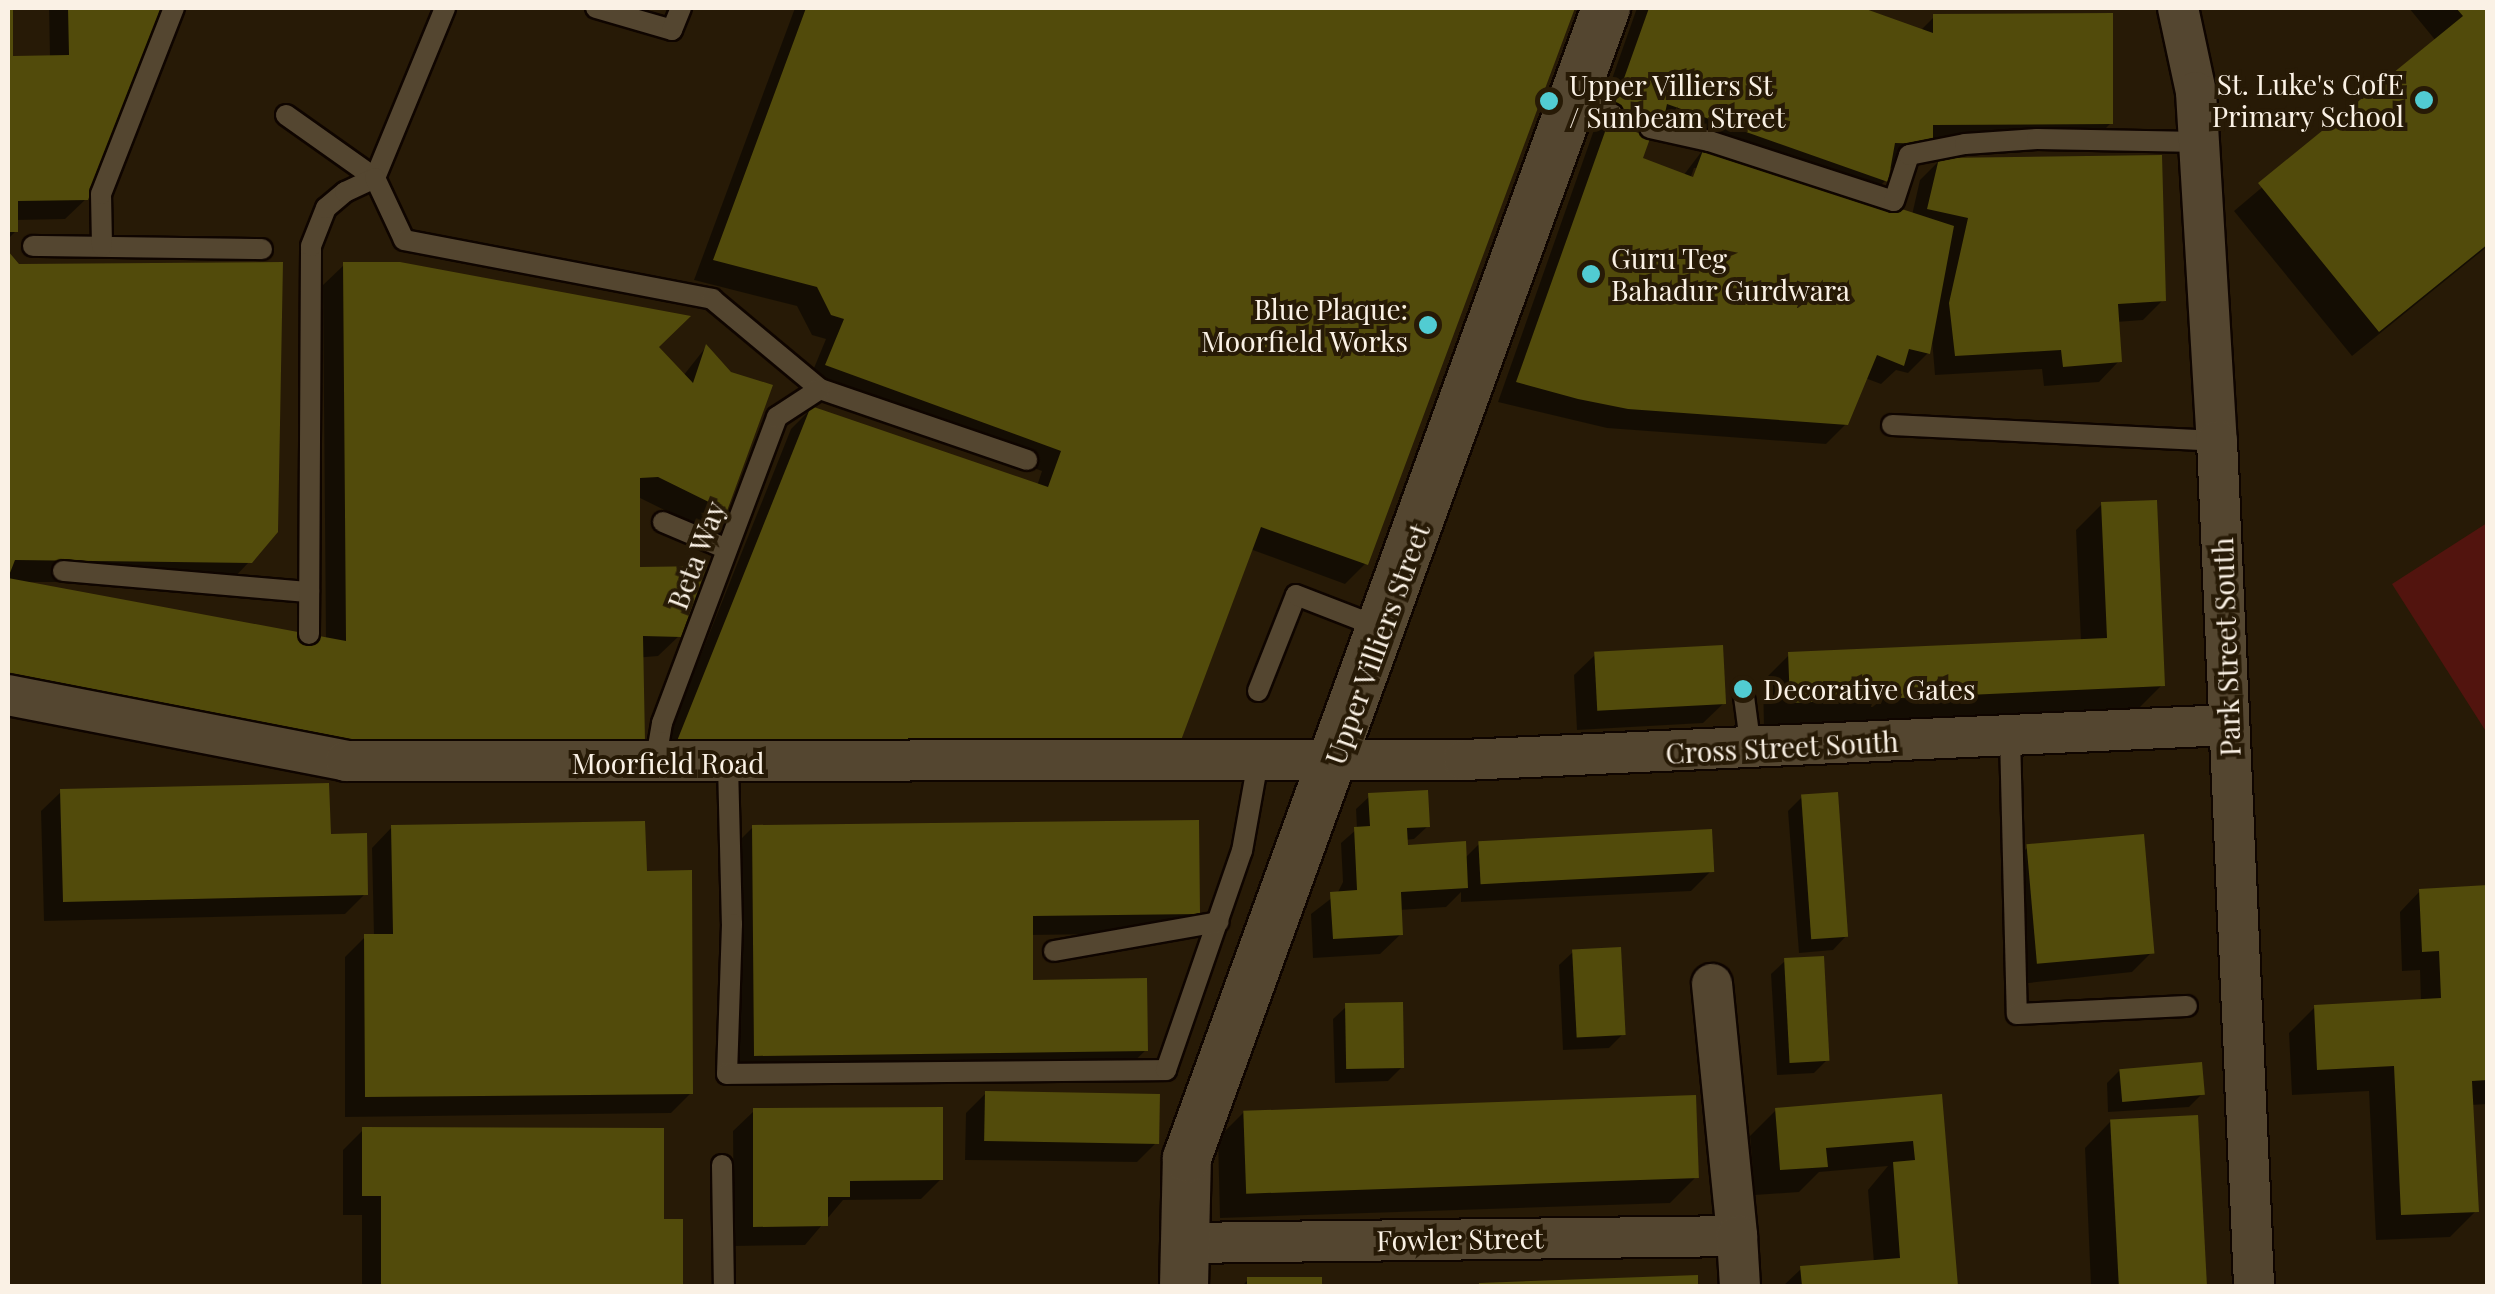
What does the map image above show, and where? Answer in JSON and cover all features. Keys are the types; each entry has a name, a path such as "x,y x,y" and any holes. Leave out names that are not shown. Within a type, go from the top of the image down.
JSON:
{"street":[{"name":"Upper Villiers Street","path":"1184,1264 1188,1158 1381,628 1592,107 1606,8"},
{"name":"Park Street South","path":"2184,8 2196,92 2217,441 2254,1286"},
{"name":"Moorfield Road","path":"8,695 310,751 346,762 728,764 1335,758"},
{"name":"Cross Street South","path":"1335,758 1464,760 2228,726"},
{"path":"1712,984 1740,1286"},
{"name":"Fowler Street","path":"1184,1264 1737,1236"}],"lane":[{"path":"102,246 101,194 174,8"},
{"path":"309,634 311,246 326,208 345,192 376,178 446,8"},
{"path":"596,8 672,30 681,8"},
{"path":"286,115 376,178 404,240 712,298 820,390 1027,460"},
{"path":"1650,128 1709,141 1894,201 1909,155 1965,144 2036,139 2199,142"},
{"path":"33,246 262,249"},
{"name":"Beta Way","path":"655,764 662,723 777,417 820,390"},
{"path":"1892,424 2217,441"},
{"path":"663,522 727,550"},
{"path":"63,571 309,592"},
{"path":"1258,692 1296,595 1381,628"},
{"path":"1743,689 1750,749"},
{"path":"2010,736 2017,1014 2187,1006"},
{"path":"728,764 732,924 727,1074 1166,1070 1242,851 1258,761"},
{"path":"1054,950 1218,922"},
{"path":"722,1165 724,1286"}],"shaded area":[{"path":"2487,523 2487,733 2392,584"}],"building":[{"path":"8,8 13,8 13,56 69,55 68,8 161,8 88,200 18,201 18,232 8,232"},
{"path":"806,8 1575,8 1368,565 1261,527 1180,743 677,741 811,406 1048,487 1061,451 825,365 844,319 831,315 817,287 713,260"},
{"path":"1649,8 1863,8 1933,33 1933,14 2113,13 2113,124 1933,125 1933,144 1895,143 1888,182 1667,104 1662,127 1652,133 1643,158 1693,177 1705,145 1954,226 1930,354 1909,349 1904,366 1877,355 1848,425 1628,409 1516,382"},
{"name":"St. Luke's CofE Primary School","path":"2456,8 2488,8 2488,244 2379,332 2258,183 2463,16"},
{"path":"2162,155 2166,301 2118,304 2122,362 2063,367 2061,350 1955,356 1949,303 1968,218 1927,209 1939,158"},
{"path":"8,251 19,264 283,262 278,532 252,563 15,560 8,578"},
{"path":"343,262 400,262 691,316 659,347 693,383 706,344 731,372 773,385 727,511 658,477 640,478 640,567 707,566 681,637 643,636 645,742 344,753 8,687 8,578 346,641"},
{"path":"2157,500 2165,686 1790,703 1788,652 2107,638 2101,502"},
{"path":"1723,645 1726,704 1597,711 1594,652"},
{"path":"329,783 331,834 367,833 368,895 63,902 60,789"},
{"path":"1428,790 1430,827 1407,828 1408,845 1466,841 1468,888 1401,892 1403,935 1333,939 1330,892 1357,890 1354,827 1370,826 1368,793"},
{"path":"1838,792 1848,937 1811,939 1801,795"},
{"path":"1199,820 1200,914 1033,916 1033,980 1147,978 1148,1051 754,1056 752,825"},
{"path":"645,821 647,871 692,870 693,1094 365,1097 364,934 393,934 391,825"},
{"path":"1712,829 1714,872 1481,884 1478,841"},
{"path":"2144,834 2154,954 2037,964 2026,844"},
{"path":"2488,885 2488,1080 2472,1081 2479,1212 2401,1215 2394,1066 2317,1070 2314,1005 2441,998 2439,951 2422,952 2419,889"},
{"path":"1621,947 1626,1035 1577,1037 1572,950"},
{"path":"1824,956 1829,1061 1790,1063 1784,958"},
{"path":"1403,1002 1404,1068 1346,1069 1345,1003"},
{"path":"2202,1062 2205,1095 2122,1102 2119,1069"},
{"path":"985,1091 1160,1094 1159,1144 984,1141"},
{"path":"1942,1094 1958,1286 1802,1286 1800,1266 1900,1258 1893,1162 1915,1160 1913,1141 1826,1148 1828,1167 1780,1170 1775,1108"},
{"path":"1696,1095 1699,1178 1246,1194 1243,1111"},
{"path":"943,1107 943,1180 850,1181 850,1197 828,1197 828,1226 753,1227 753,1108"},
{"path":"2198,1115 2207,1286 2119,1286 2110,1120"},
{"path":"362,1127 664,1128 664,1219 683,1219 683,1286 381,1286 381,1196 362,1196"},
{"path":"1698,1275 1698,1286 1479,1286 1479,1283"},
{"path":"1247,1277 1322,1277 1322,1286 1247,1286"}],"place":[{"name":"St. Luke's CofE Primary School","path":"2424,100"},
{"name":"Upper Villiers St / Sunbeam Street","path":"1549,101"},
{"name":"Guru Teg Bahadur Gurdwara","path":"1591,274"},
{"name":"Blue Plaque: Moorfield Works","path":"1428,325"},
{"name":"Decorative Gates","path":"1743,689"}]}
